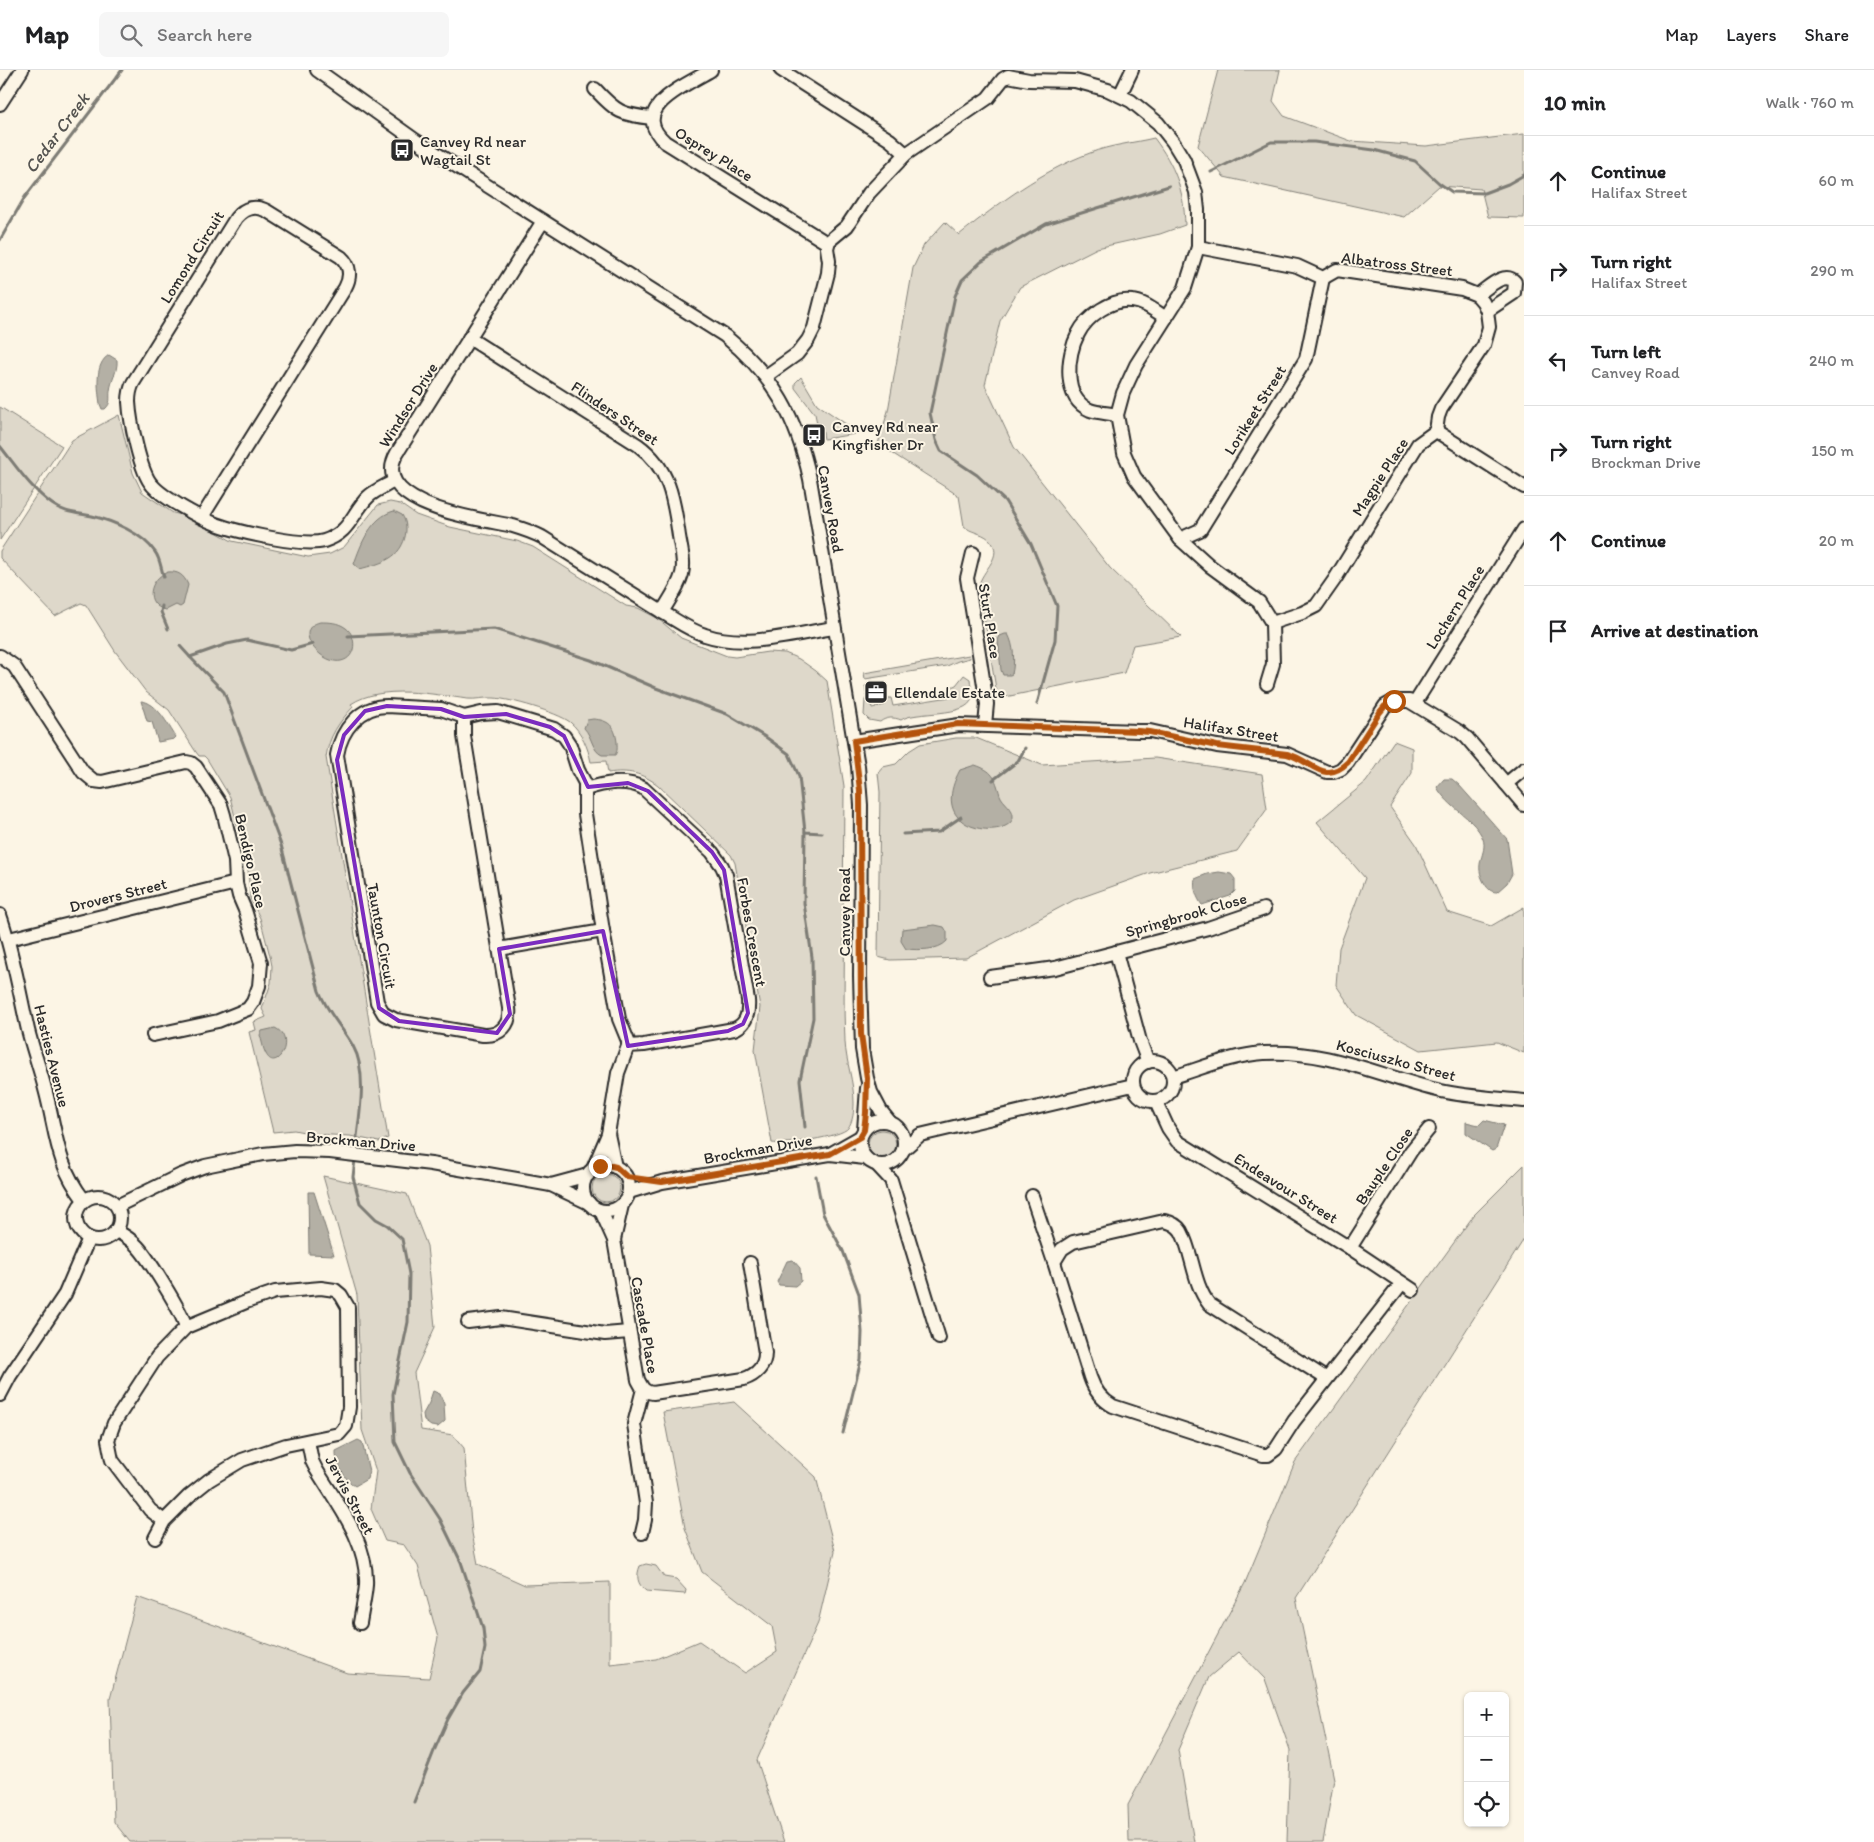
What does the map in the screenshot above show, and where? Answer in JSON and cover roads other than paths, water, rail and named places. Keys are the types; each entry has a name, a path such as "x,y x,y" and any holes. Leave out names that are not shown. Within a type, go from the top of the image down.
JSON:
{"street":[{"path":"0,104 22,70"},
{"name":"Canvey Road","path":"317,70 415,140 725,336 750,358 766,376 788,411 804,454 810,479 854,741 860,790 861,1034 867,1078 867,1100 862,1133"},
{"path":"595,89 617,111 630,116 652,118 656,107 666,98 711,70"},
{"path":"780,70 890,140 906,154"},
{"path":"1120,95 1132,70"},
{"path":"766,376 794,357 804,346 814,328 828,273 828,243 831,238 847,226 870,193 906,154 988,98 1004,74 1029,80 1075,81 1091,84 1120,95 1143,110 1158,123 1173,142 1188,167 1198,210 1198,247 1184,288 1133,372 1123,393 1117,415 1124,453 1134,476 1180,539 1210,566 1259,602 1272,623 1273,664 1267,684"},
{"name":"Osprey Place","path":"652,118 656,133 665,142 828,243"},
{"name":"Lomond Circuit","path":"202,517 349,279 349,269 341,257 268,211 258,208 247,209 236,218 136,377 129,394 140,455 147,479 157,490 202,517 227,527 296,542 312,543 328,540 342,531 369,496 394,481"},
{"name":"Windsor Drive","path":"394,481 391,468 392,461 543,221"},
{"name":"Albatross Street","path":"1198,247 1297,266 1322,278 1337,270 1462,289 1477,295"},
{"name":"Lorikeet Street","path":"1180,539 1200,530 1306,359 1322,278"},
{"path":"1487,311 1514,293 1515,282 1512,279 1504,278 1477,295 1487,311 1488,324 1484,345 1441,409 1436,431 1524,487"},
{"path":"1117,415 1090,410 1082,404 1071,389 1070,361 1078,333 1096,313 1121,301 1143,304 1166,318"},
{"name":"Flinders Street","path":"469,338 638,445 651,455 661,467 669,483 674,503 683,568 678,585 662,612"},
{"name":"Magpie Place","path":"1272,623 1316,606 1335,579 1418,444 1436,431"},
{"path":"394,481 411,497 436,508 525,530 542,537 698,633 730,641 757,640 834,628"},
{"name":"Lochern Place","path":"1415,704 1524,529"},
{"name":"Sturt Place","path":"973,553 967,578 985,691 985,725"},
{"name":"Bendigo Place","path":"0,656 14,666 82,772 89,778 102,782 186,762 191,763 221,805 235,861 236,883 260,963 259,986 248,1009 218,1021 152,1036"},
{"name":"Halifax Street","path":"854,741 949,726 985,725 1150,732 1217,746 1294,755 1318,770 1334,772 1348,762 1385,706 1402,699 1415,704 1467,738 1524,805"},
{"name":"Taunton Circuit","path":"464,717 464,736 510,1014 507,1024 497,1033 487,1035 399,1021 387,1016 379,1008 337,765 339,745 357,717 364,711 374,707 441,709 464,717 498,712 554,729 564,736 570,744 578,770 585,782 585,810 603,931 619,1018 628,1041 628,1046"},
{"path":"1506,784 1524,769"},
{"name":"Forbes Crescent","path":"586,789 622,782 643,788 717,857 726,875 748,1000 747,1018 743,1024 734,1029 628,1046"},
{"name":"Drovers Street","path":"9,940 236,883"},
{"name":"Springbrook Close","path":"990,977 1054,968 1208,928 1264,909"},
{"name":"Hasties Avenue","path":"0,915 9,940 28,1032 45,1090 60,1159 70,1181 84,1200"},
{"path":"499,948 603,931"},
{"path":"1116,952 1140,1041 1148,1062"},
{"path":"591,1172 608,1165 616,1167 627,1177 629,1192 622,1205 616,1209 602,1210 594,1208 589,1203 584,1189 591,1172 608,1134 618,1073 628,1046"},
{"name":"Kosciuszko Street","path":"1172,1077 1252,1055 1280,1053 1345,1061 1442,1091 1524,1101"},
{"path":"1154,1061 1166,1066 1172,1077 1173,1083 1168,1095 1156,1102 1142,1099 1137,1094 1133,1085 1134,1074 1137,1068 1148,1062 1154,1061"},
{"name":"Canvey Road","path":"867,1078 873,1098 895,1125"},
{"path":"939,1338 891,1180 877,1165 865,1158 860,1144 862,1133 876,1121 895,1125 920,1134 1133,1085"},
{"name":"Endeavour Street","path":"1156,1102 1168,1128 1177,1141 1350,1248 1408,1287 1326,1379"},
{"path":"891,1180 901,1154 904,1138 895,1125"},
{"name":"Bauple Close","path":"1350,1248 1411,1151 1429,1129"},
{"name":"Brockman Drive","path":"830,1154 862,1133"},
{"path":"608,1134 616,1167"},
{"path":"877,1165 886,1165 901,1154 920,1134"},
{"name":"Brockman Drive","path":"117,1206 173,1178 205,1166 263,1154 295,1151 330,1152 431,1164 551,1185 589,1203"},
{"name":"Brockman Drive","path":"629,1192 662,1182 830,1154 865,1158"},
{"name":"Brockman Drive","path":"551,1185 591,1172"},
{"name":"Brockman Drive","path":"627,1177 662,1182"},
{"path":"98,1195 112,1200 117,1206 120,1218 116,1231 104,1239 96,1240 82,1234 78,1228 76,1213 84,1200 98,1195"},
{"path":"1032,1196 1092,1384 1099,1395 1113,1406 1258,1454 1268,1454 1276,1449 1294,1421 1326,1379 1209,1304 1203,1294 1181,1230 1170,1222 1164,1221 1072,1242 1062,1249 1054,1262"},
{"name":"Cascade Place","path":"614,1240 622,1205"},
{"name":"Cascade Place","path":"602,1210 614,1240 638,1380 643,1389 635,1414 634,1424 646,1502 642,1533"},
{"path":"116,1231 130,1240 142,1252 178,1310 186,1327"},
{"path":"0,1395 10,1376 65,1294 89,1238"},
{"path":"643,1389 650,1393 744,1379 758,1371 764,1361 765,1353 750,1264"},
{"path":"155,1538 164,1521 189,1496 209,1480 242,1460 286,1446 338,1434 346,1426 349,1407 348,1307 342,1295 335,1290 321,1288 275,1292 186,1327 157,1357 114,1423 108,1440 112,1460 150,1510 164,1521"},
{"path":"468,1322 501,1318 608,1334 629,1332"},
{"name":"Jervis Street","path":"308,1441 312,1461 316,1469 359,1543 364,1563 366,1584 360,1623"}],"waterway":[{"name":"Cedar Creek","path":"0,240 25,197 122,70"},
{"path":"1211,172 1271,142 1314,142 1374,150 1415,161 1452,192 1484,193 1508,184 1524,175"},
{"path":"1037,704 1055,640 1057,606 1031,544 1005,501 977,475 941,451 936,440 930,413 955,296 962,280 981,262 1046,224 1169,186"},
{"path":"0,446 44,498 57,507 66,511 109,521 143,539 157,554 164,577"},
{"path":"162,606 161,612 168,629"},
{"path":"348,636 494,629 591,660 656,688 727,714 767,738 789,754 799,776 805,832 822,833"},
{"path":"180,646 190,657 227,644 247,640 291,650 313,644"},
{"path":"190,657 224,692 281,845 319,991 326,1006 353,1046 358,1057 361,1098 355,1153"},
{"path":"993,780 1018,761 1025,748"},
{"path":"903,834 939,832 961,817"},
{"path":"805,832 804,903 812,957 813,1018 800,1080 805,1127"},
{"path":"355,1159 353,1177 360,1203 376,1219 387,1225 402,1239 409,1274 408,1322 393,1394 395,1442 410,1473 440,1519 461,1562 483,1628 485,1648 480,1672 463,1693 448,1719 414,1802"},
{"path":"816,1176 823,1214 843,1251 859,1294 862,1332 861,1360 843,1433"}],"place":[{"name":"Canvey Rd near Wagtail St","path":"402,150"},
{"name":"Canvey Rd near Kingfisher Dr","path":"814,435"},
{"name":"Ellendale Estate","path":"876,692"}]}
